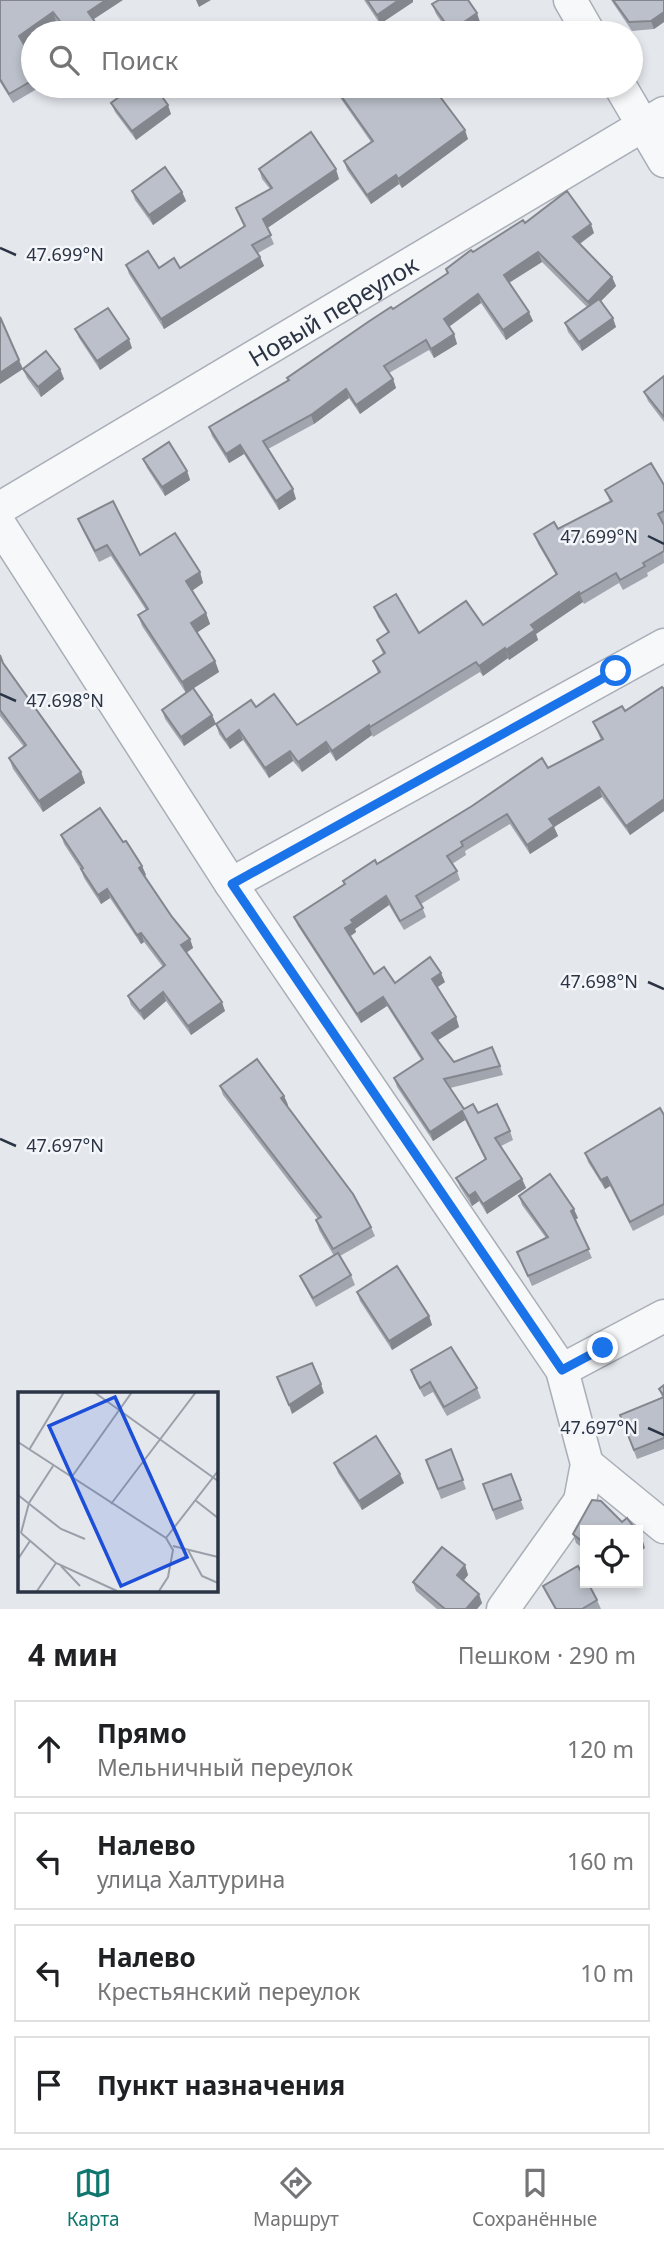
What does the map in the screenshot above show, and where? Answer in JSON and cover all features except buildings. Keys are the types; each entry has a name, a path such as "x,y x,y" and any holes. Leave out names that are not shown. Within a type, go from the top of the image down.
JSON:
{"street":[{"path":"570,0 582,21"},
{"path":"632,98 653,119 664,162"},
{"name":"Новый переулок","path":"0,508 653,119"},
{"path":"0,525 232,884 562,1370 587,1464 580,1501 503,1609"},
{"path":"232,884 664,645"},
{"path":"562,1370 664,1316"},
{"path":"587,1464 664,1527"}],"route":[{"path":"603,1348 562,1370 232,884 616,671"}]}
